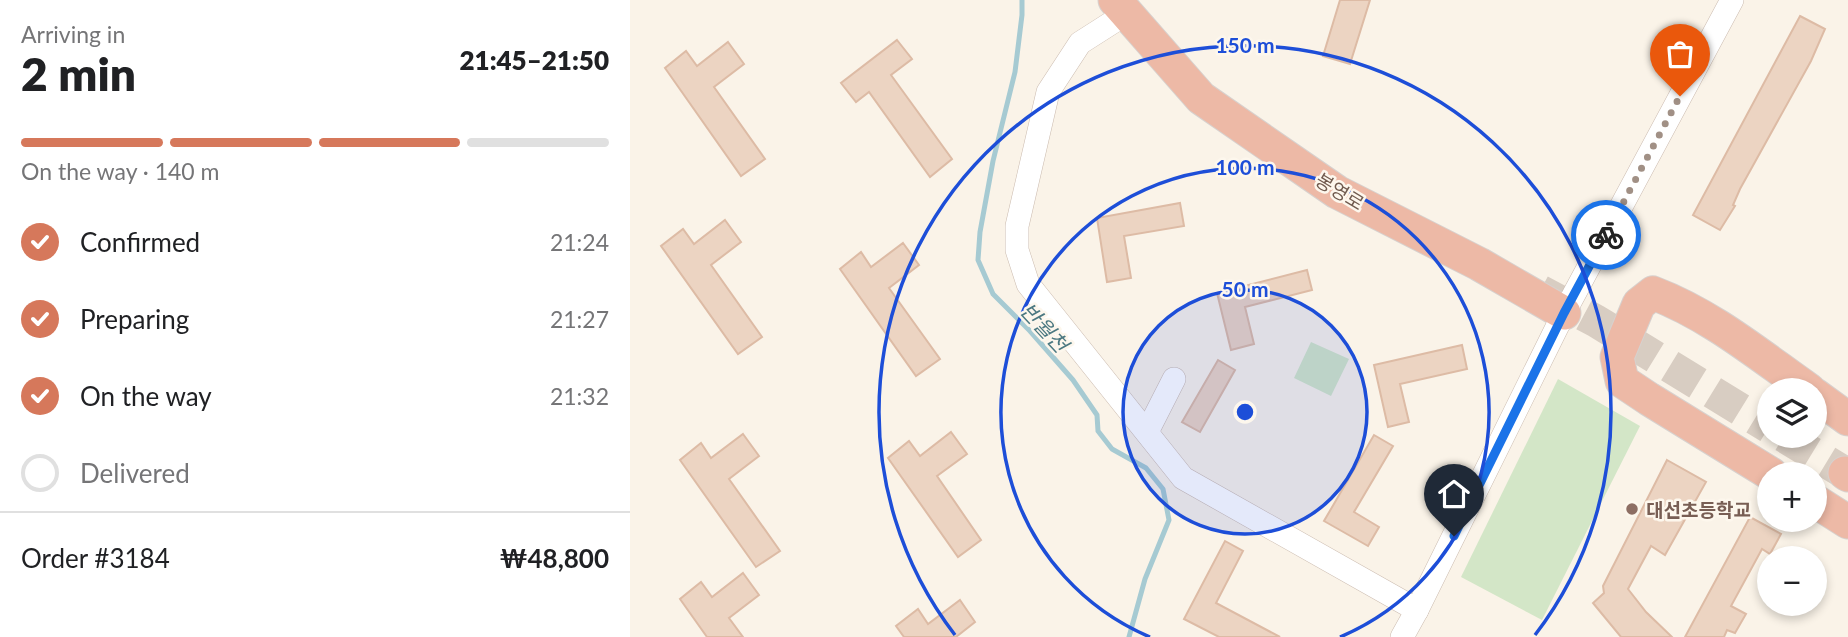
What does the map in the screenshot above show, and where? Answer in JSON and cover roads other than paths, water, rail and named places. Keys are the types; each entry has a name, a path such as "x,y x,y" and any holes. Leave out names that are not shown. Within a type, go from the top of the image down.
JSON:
{"highway":[{"name":"봉영로","path":"1121,7 1201,98 1337,192 1479,264 1564,313"},
{"path":"1757,465 1622,381 1617,357 1639,304 1653,293 1674,301 1720,327 1792,378"},
{"path":"1827,404 1848,419"},
{"path":"1827,509 1848,522"}],"street":[{"path":"1402,637 1564,313 1732,0"},
{"path":"1121,7 1080,43 1048,92 1017,226 1017,250 1028,284 1183,478 1417,610"},
{"path":"1147,432 1174,379"}],"waterway":[{"name":"반월천","path":"1022,0 1015,72 993,161 980,232 978,260 993,294 1073,380 1097,415 1098,431 1112,449 1146,468 1163,489 1169,520 1145,579 1129,637"}],"tunnel":[{"path":"1540,291 1596,321 1757,420"},
{"path":"1804,448 1845,473"}],"place":[{"name":"대선초등학교","path":"1632,509"}]}
